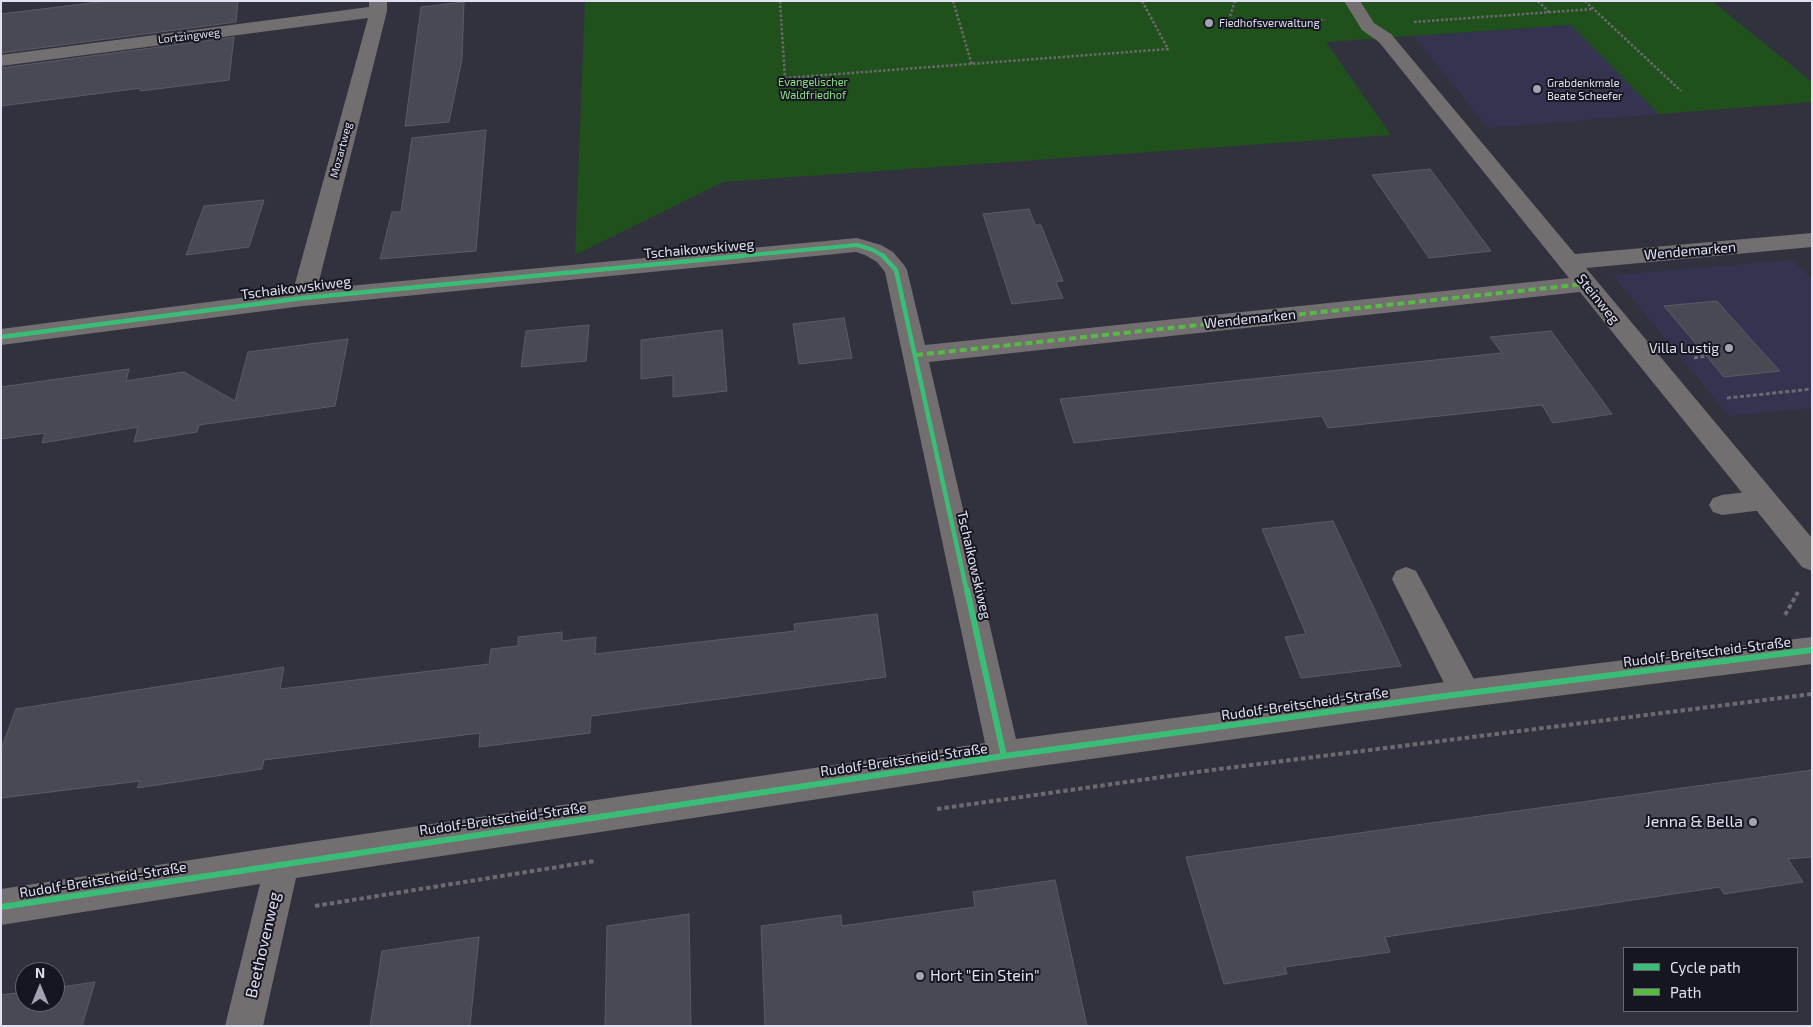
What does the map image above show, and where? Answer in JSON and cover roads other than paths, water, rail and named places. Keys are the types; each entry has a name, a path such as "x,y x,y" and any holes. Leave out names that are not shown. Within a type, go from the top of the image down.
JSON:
{"street":[{"name":"Lortzingweg","path":"1,61 378,6"},
{"name":"Mozartweg","path":"302,298 378,6"},
{"name":"Steinweg","path":"1372,27 1812,559"},
{"name":"Wendemarken","path":"1568,262 1812,240"},
{"name":"Tschaikowskiweg","path":"1,337 302,298 857,245 874,250 886,257 896,270 1004,756"},
{"name":"Wendemarken","path":"916,355 1585,284"},
{"name":"Rudolf-Breitscheid-Straße","path":"1,907 282,863 1004,756 1465,693 1812,650"},
{"name":"Beethovenweg","path":"244,1026 282,863"}],"lane":[{"path":"1352,1 1372,27"},
{"path":"1722,505 1763,500"},
{"path":"1406,579 1465,693"}],"place":[{"name":"Fiedhofsverwaltung","path":"1209,23"},
{"name":"Grabdenkmale Beate Scheefer","path":"1537,89"},
{"name":"Villa Lustig","path":"1729,348"},
{"name":"Jenna & Bella","path":"1753,822"},
{"name":"Hort \"Ein Stein\"","path":"920,976"}],"park label":[{"name":"Evangelischer Waldfriedhof","path":"813,88"}]}
